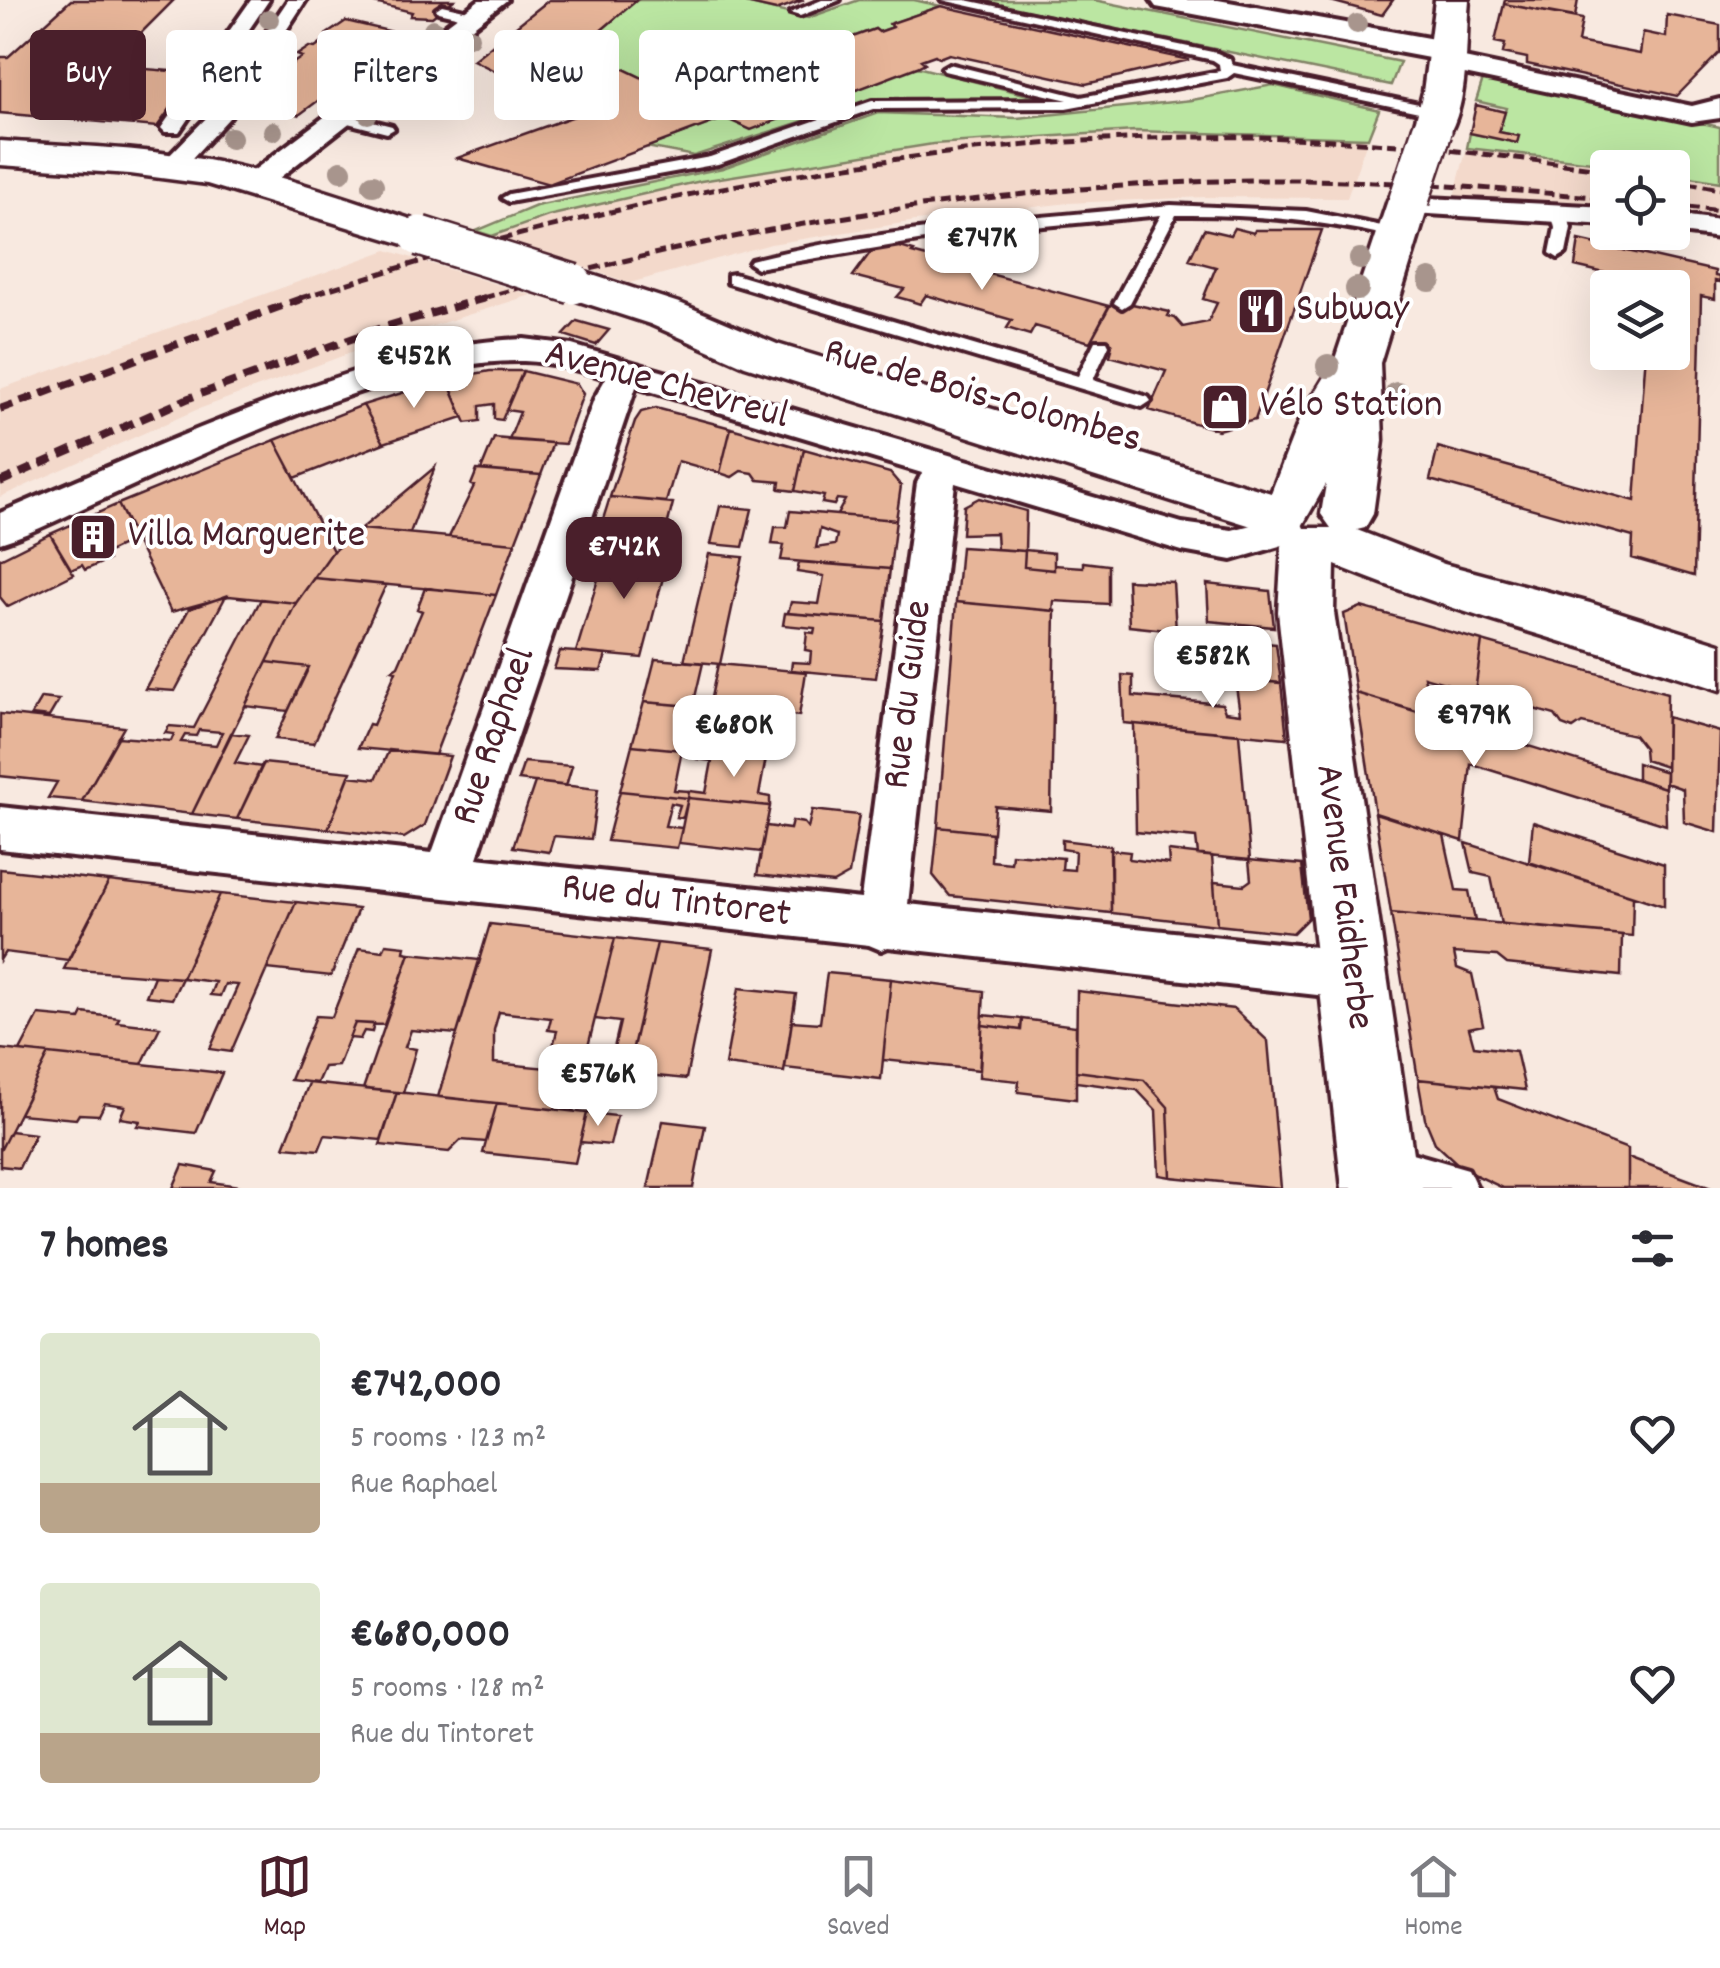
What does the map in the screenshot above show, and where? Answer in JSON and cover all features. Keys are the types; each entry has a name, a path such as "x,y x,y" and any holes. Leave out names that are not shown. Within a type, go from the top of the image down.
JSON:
{"main road":[{"name":"Avenue Faidherbe","path":"1379,1179 1305,599 1313,522 1358,441 1356,362 1435,121 1452,0"},
{"path":"0,153 172,147 255,183"},
{"name":"Rue de Bois-Colombes","path":"255,183 666,314 761,354 1313,522"},
{"path":"1313,522 1433,582 1590,625 1720,667"}],"street":[{"path":"172,147 260,0"},
{"path":"172,147 222,114 297,0"},
{"path":"1167,0 1445,56 1692,114 1704,115 1720,107"},
{"path":"455,30 484,8"},
{"path":"255,183 337,120"},
{"path":"1405,213 1590,215"},
{"path":"1690,225 1720,229"},
{"name":"Avenue Chevreul","path":"0,529 200,440 378,374 445,356 497,348 534,350 626,372 1182,537 1232,544 1313,522"},
{"name":"Rue Raphael","path":"447,876 612,399 626,372"},
{"name":"Rue du Guide","path":"881,927 936,483 944,465"},
{"name":"Rue du Tintoret","path":"0,828 881,927 1352,975"},
{"path":"1379,1179 1449,1188"}],"lane":[{"path":"796,13 834,0"},
{"path":"948,0 1216,57 1228,68 1435,121"},
{"path":"442,9 484,8"},
{"path":"949,68 1090,100"},
{"path":"509,198 726,157 872,105 1037,106 1218,78 1227,74 1228,68"},
{"path":"352,120 386,129"},
{"path":"758,263 953,229 1171,210 1213,208 1328,218 1405,213"},
{"path":"1122,303 1171,210"},
{"path":"1558,253 1563,228 1559,212"},
{"path":"734,279 1142,401"},
{"path":"1083,383 1101,345"}],"shaded area":[{"path":"1135,131 1368,138 1347,198 1206,197 1068,203 916,221 771,244 630,283 492,236 548,216 701,181 845,157 933,144"},
{"path":"1467,148 1590,161 1590,208 1453,200"},
{"path":"1690,177 1720,182 1720,222 1690,218"},
{"path":"387,250 531,295 372,345 196,410 0,497 0,389"}],"green space":[{"path":"637,0 733,0 808,18 859,0 914,0 941,6 890,24 893,27 879,32 875,29 855,36 855,30 639,30 639,76 619,67 619,30 601,30"},
{"path":"975,0 1094,0 1400,62 1391,85"},
{"path":"917,67 1036,97 872,99 855,104 855,83"},
{"path":"1492,77 1720,127 1720,182 1690,177 1690,150 1590,150 1590,162 1467,148 1470,133 1517,142 1518,136 1499,132 1506,108 1476,101 1482,82"},
{"path":"1273,85 1379,110 1368,138 1135,131 933,144 701,181 548,216 492,236 476,231 536,206 723,168 878,113 1017,118 1192,100"},
{"path":"720,120 806,120 694,156 647,147"}],"building":[{"path":"71,0 174,0 144,30 38,30"},
{"path":"362,0 454,0 432,17 410,16 412,12"},
{"path":"549,0 637,0 601,30 511,30"},
{"path":"733,0 804,0 776,10"},
{"path":"1327,0 1393,0 1382,15"},
{"path":"1505,0 1578,0 1575,17 1504,4"},
{"path":"1504,4 1582,19 1578,42 1640,54 1643,32 1666,37 1667,15 1720,25 1720,52 1677,96 1527,64 1527,58 1503,53 1505,44 1495,42"},
{"path":"941,6 1189,60 1086,84 949,54 921,60 925,63 855,91 855,36 875,29 879,32 893,27 889,24"},
{"path":"346,21 385,30 333,30"},
{"path":"30,37 30,116 0,113 0,57 8,57"},
{"path":"494,43 494,71 474,59"},
{"path":"309,47 315,48 317,102 299,115 297,60 302,57 297,55"},
{"path":"619,67 639,76 639,120 720,120 549,184 457,158 563,120 619,120"},
{"path":"146,69 166,71 166,115 157,127 78,120 146,120"},
{"path":"1476,105 1505,112 1499,132 1519,136 1517,143 1470,133"},
{"path":"729,120 777,120 751,130"},
{"path":"1234,228 1254,233 1322,230 1255,420 1218,430 1149,410 1166,371 1110,356 1112,349 1090,342 1113,300 1170,312 1168,316 1183,327 1208,322 1217,303 1203,299 1216,267 1189,260 1204,229 1230,235"},
{"path":"1579,240 1590,243 1590,250 1623,250 1715,271 1715,276 1720,277 1720,282 1715,281 1715,299 1701,296 1694,576 1632,558 1633,537 1430,480 1438,447 1635,501 1645,370 1690,370 1690,270 1592,270 1575,266"},
{"path":"893,245 1109,306 1090,342 1035,326 1030,335 1007,328 1012,320 926,295 920,304 897,297 904,289 853,276 875,246"},
{"path":"577,321 609,330 596,345 564,335"},
{"path":"490,371 523,371 502,420 494,419 494,404 480,406 480,421 466,423 447,379"},
{"path":"523,371 577,384 583,394 565,444 509,440 520,412 506,410"},
{"path":"447,379 463,417 384,443 363,405"},
{"path":"363,405 384,443 295,478 275,440"},
{"path":"656,408 731,428 720,473 678,461 666,502 610,497 635,421 641,412"},
{"path":"731,428 804,449 795,491 779,489 780,482 758,480 753,473 741,471 732,477 720,473"},
{"path":"494,438 553,443 541,475 481,470"},
{"path":"275,440 333,551 296,603 229,596 171,612 118,504"},
{"path":"804,449 890,473 901,486 896,520 837,515 845,500 837,499 834,505 822,503 824,496 795,491"},
{"path":"435,467 410,533 361,529"},
{"path":"477,470 541,475 515,543 449,537 474,486 471,485"},
{"path":"610,497 673,503 662,546 671,547 670,551 595,545"},
{"path":"979,498 1026,511 1025,551 997,549 996,533 962,534 964,506"},
{"name":"Villa Marguerite","path":"118,504 136,539 106,553 108,560 85,570 82,565 71,570 50,534"},
{"path":"720,506 752,509 743,547 711,544"},
{"path":"790,511 896,520 890,569 781,560 784,545 772,544 775,527 787,527","holes":["820,529 837,535 835,545 816,548"]},
{"path":"361,529 515,543 496,595 314,578 333,551"},
{"path":"50,534 74,574 8,607 0,597 0,559"},
{"path":"608,546 670,551 642,658 576,652"},
{"path":"961,547 1025,551 1024,567 1054,570 1054,565 1083,567 1083,562 1108,565 1108,604 1054,601 1053,611 956,602"},
{"path":"1025,550 1054,553 1054,570 1024,567"},
{"path":"709,554 743,557 720,664 684,661"},
{"path":"799,562 890,569 884,621 788,613 791,602 819,604 824,576 797,572"},
{"path":"314,578 386,585 314,743 275,739 309,667 267,662 296,603"},
{"path":"1127,580 1173,582 1176,631 1129,626"},
{"path":"1207,584 1270,591 1274,627 1209,621"},
{"path":"425,588 496,595 435,755 358,748 369,724 373,725 396,671 392,670 398,666 422,611 417,609"},
{"path":"226,596 175,691 145,689 189,609"},
{"path":"261,599 296,603 192,814 82,801 118,737 171,741 174,734 165,733 169,726 194,728","holes":["199,730 222,732 216,745 181,742 185,735 196,736"]},
{"path":"956,602 1055,611 1051,811 995,806 993,833 938,827"},
{"path":"1361,607 1482,641 1475,692 1424,677 1433,716 1356,693 1344,614"},
{"path":"785,613 884,621 876,678 791,670 792,662 810,663 811,651 805,650 807,632 814,633 815,628 783,625"},
{"path":"1212,638 1276,644 1281,683 1214,677"},
{"path":"1482,641 1667,693 1666,767 1645,760 1644,748 1634,735 1582,723 1573,729 1562,725 1555,715 1523,706 1523,702 1475,692"},
{"path":"560,651 606,655 601,671 554,669"},
{"path":"655,659 703,663 693,706 644,702"},
{"path":"267,662 309,667 288,711 245,706"},
{"path":"718,664 806,672 799,716 709,707"},
{"path":"1122,675 1133,676 1133,696 1222,704 1225,712 1240,714 1235,679 1281,683 1287,738 1124,723"},
{"path":"1356,693 1665,788 1666,825 1471,764 1463,841 1375,813"},
{"path":"41,698 59,700 49,717 31,715"},
{"path":"644,702 702,707 701,714 690,713 682,750 632,745"},
{"path":"709,707 774,714 766,758 714,753 722,716 707,715"},
{"path":"0,714 124,727 82,801 48,798 57,782 0,776"},
{"path":"1667,717 1720,732 1717,832 1684,822 1683,789 1666,783"},
{"path":"1134,724 1239,734 1250,860 1198,855 1196,838 1136,832"},
{"path":"231,733 249,735 235,763 262,767 237,819 192,814"},
{"path":"632,745 682,750 674,790 689,791 688,798 620,791"},
{"path":"389,750 450,756 425,825 404,838 328,829 349,776 376,779"},
{"path":"699,752 766,758 759,795 770,797 770,806 688,798 689,791 706,793 712,761 697,759"},
{"path":"524,762 572,766 566,786 518,780"},
{"path":"263,763 351,772 328,829 237,819"},
{"path":"1637,763 1666,772 1665,788 1637,779"},
{"path":"535,782 598,789 591,839 554,836 549,852 513,847"},
{"path":"620,791 688,798 683,818 676,817 680,805 671,803 665,826 682,828 677,848 607,841"},
{"path":"688,798 770,806 761,852 679,843"},
{"path":"812,810 859,815 849,874 833,883 757,875 766,826 790,829 792,821 808,828"},
{"path":"1375,813 1444,835 1456,890 1469,891 1475,921 1391,913"},
{"path":"1533,822 1664,864 1664,906 1529,862"},
{"path":"938,827 992,833 991,861 1011,863 1012,854 1063,858 1062,869 1074,870 1075,851 1062,849 1062,840 1111,846 1111,913 950,896 933,875"},
{"path":"1466,843 1633,896 1632,936 1501,924 1491,877 1473,873"},
{"path":"1110,850 1130,852 1129,859 1169,864 1168,851 1212,856 1217,925 1111,913"},
{"path":"1249,860 1302,865 1308,918 1293,933 1217,925 1214,882 1244,885 1251,880"},
{"path":"0,869 109,881 68,960 5,952 0,960"},
{"path":"109,881 220,894 182,978 64,969"},
{"path":"220,894 296,902 231,1052 210,1049 238,985 225,984 220,996 210,995 215,982 182,978"},
{"path":"296,902 358,909 331,976 267,969"},
{"path":"1391,913 1622,935 1621,976 1507,964 1497,956 1454,953 1457,968 1472,974 1483,1025 1469,1028 1474,1046 1516,1051 1525,1090 1418,1079"},
{"path":"490,924 615,938 572,1111 438,1097","holes":["499,1012 551,1018 548,1030 557,1031 547,1068 494,1063 494,1030"]},
{"path":"615,938 657,943 632,1052 614,1048 620,1022 595,1019"},
{"path":"657,943 712,949 686,1079 627,1073"},
{"path":"386,944 405,946 404,952 410,953 384,1025 355,1023 338,1066 324,1067 317,1083 290,1080 316,1016 332,1017 359,948 383,951"},
{"path":"410,953 480,960 457,1034 411,1030 405,1047 416,1049 403,1093 363,1089"},
{"path":"827,973 891,979 881,1079 785,1068 792,1021 820,1023"},
{"path":"154,976 182,978 172,999 146,996"},
{"path":"891,979 984,991 980,1070 883,1060"},
{"path":"739,988 796,994 784,1072 725,1065"},
{"path":"1077,991 1234,1009 1268,1041 1281,1188 1171,1177 1168,1107 1144,1080 1076,1071"},
{"path":"83,1013 160,1027 142,1064 20,1051 39,1015 80,1019"},
{"path":"983,1015 1022,1019 1021,1030 982,1025"},
{"path":"1022,1019 1076,1026 1076,1099 1018,1092 1019,1081 979,1077 982,1025 1021,1030"},
{"path":"355,1023 374,1024 372,1032 364,1031 360,1039 349,1038"},
{"path":"0,1049 49,1054 0,1151"},
{"path":"49,1054 222,1073 196,1133 137,1126 140,1121 120,1118 125,1106 105,1103 99,1115 79,1114 76,1119 19,1114"},
{"path":"1076,1071 1144,1080 1168,1107 1171,1177 1159,1175 1156,1110 1137,1090 1076,1082"},
{"path":"1418,1079 1494,1087 1498,1099 1628,1149 1628,1188 1503,1188 1463,1169 1435,1143 1425,1119"},
{"path":"309,1083 397,1092 381,1140 325,1135 319,1150 284,1147"},
{"path":"397,1092 497,1103 486,1142 461,1140 449,1152 380,1145"},
{"path":"497,1103 587,1113 575,1163 483,1153"},
{"path":"587,1113 617,1116 610,1145 580,1142"},
{"path":"663,1121 705,1126 693,1188 648,1188"},
{"path":"10,1131 35,1134 19,1168 0,1166 0,1151"},
{"path":"1628,1157 1711,1188 1628,1188"},
{"path":"183,1165 216,1171 211,1182 253,1188 173,1188"}],"railway":[{"path":"301,298 418,262 652,202 890,160 1010,147 1131,139 1298,138 1431,148 1590,168"},
{"path":"483,298 657,253 745,235 1012,195 1192,182 1296,180 1590,197"},
{"path":"1690,183 1720,189"},
{"path":"1690,207 1720,211"},
{"path":"0,409 309,296"},
{"path":"0,482 189,398 384,327 492,296"}],"place":[{"name":"Subway","path":"1261,311"},
{"name":"Vélo Station","path":"1225,407"},
{"name":"Villa Marguerite","path":"93,537"}]}
